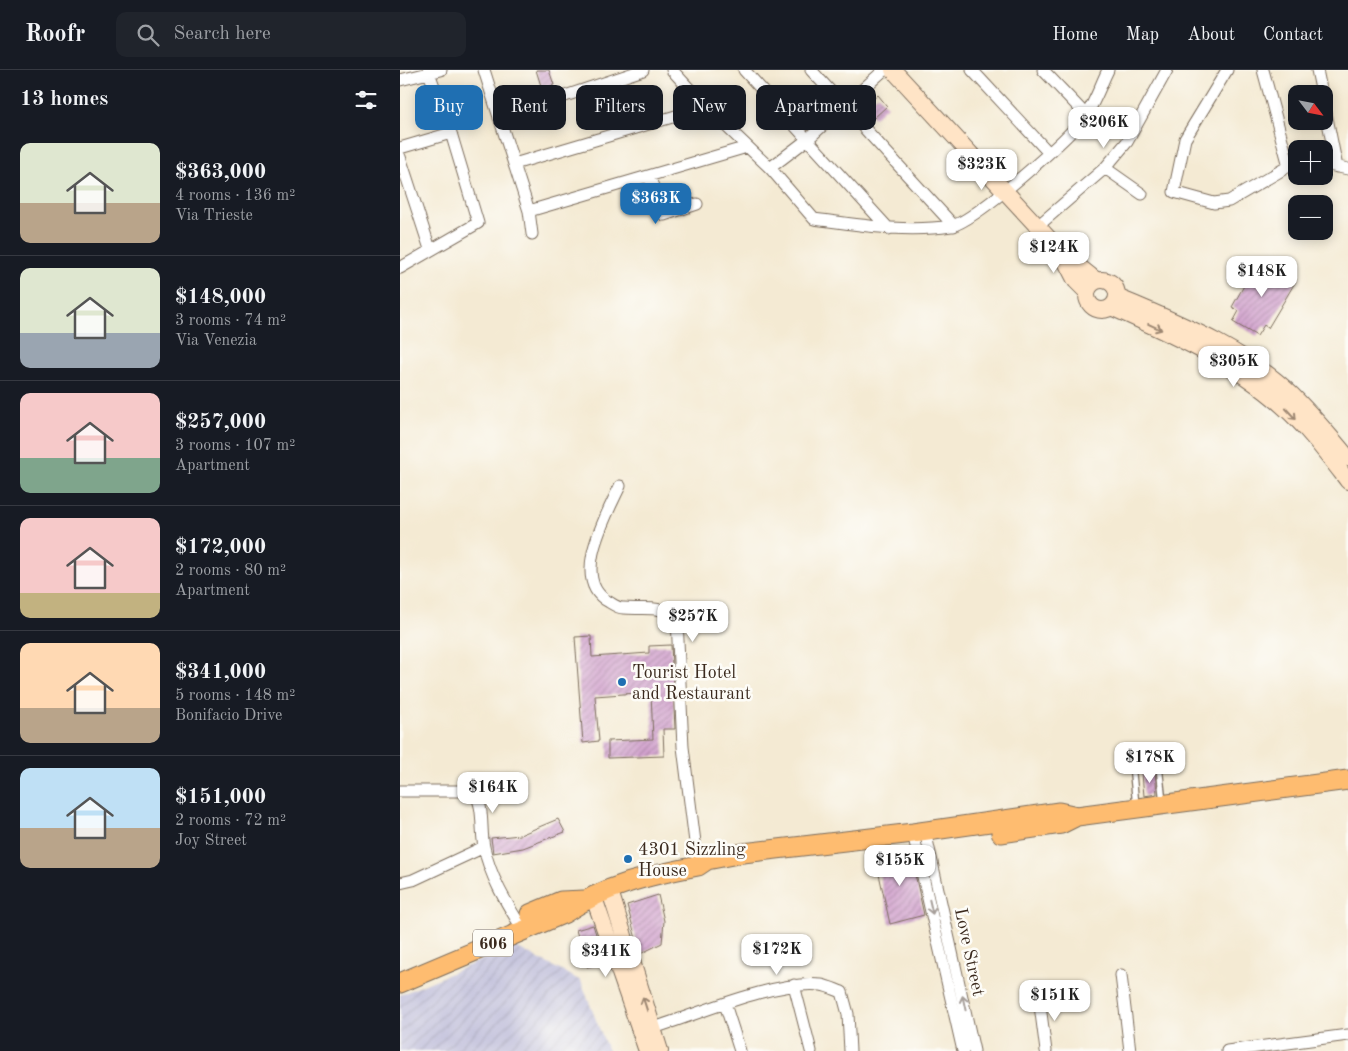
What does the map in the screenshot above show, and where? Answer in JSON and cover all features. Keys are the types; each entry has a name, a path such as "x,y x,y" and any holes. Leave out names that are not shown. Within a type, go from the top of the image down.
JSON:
{"main road":[{"name":"606","path":"400,970 448,955 520,925 565,913 595,894 698,866 707,860 743,853 920,837 1059,812 1077,816 1348,780"},
{"name":"606","path":"400,983 448,955"}],"street":[{"path":"400,80 441,70"},
{"path":"484,70 493,99"},
{"path":"566,96 643,70"},
{"path":"672,70 685,85"},
{"path":"744,70 889,229"},
{"path":"811,70 824,85"},
{"path":"867,85 884,70"},
{"path":"893,70 1039,225 1092,286 1091,306 1101,310 1114,302"},
{"path":"972,70 1049,152"},
{"path":"1043,70 1086,115"},
{"path":"730,130 770,168 814,218 889,229 954,226 1006,190 1049,152 1086,115 1108,70"},
{"path":"1039,225 1105,168 1127,142 1166,70"},
{"path":"1227,70 1185,139 1174,192 1214,203 1230,201 1288,167"},
{"path":"1263,70 1288,152"},
{"path":"1317,70 1320,85"},
{"path":"400,268 478,223 451,133 429,72"},
{"path":"514,164 673,118"},
{"path":"503,130 529,211 532,234"},
{"path":"770,168 818,130"},
{"path":"864,130 954,226"},
{"path":"1332,130 1343,168"},
{"path":"400,148 451,133"},
{"path":"529,211 747,146"},
{"path":"400,157 430,249"},
{"path":"1105,168 1142,194"},
{"path":"649,176 664,215 697,204"},
{"path":"1092,286 1111,284 1114,302"},
{"path":"1114,302 1216,342 1260,369 1292,395 1348,458"},
{"path":"1114,302 1209,353 1251,380 1284,406 1317,441 1348,481"},
{"path":"620,486 608,512 590,564 590,581 600,598 620,608 667,610 677,619 683,748 698,866"},
{"path":"400,791 473,791 479,798 484,847 499,889 520,925"},
{"name":"Love Street","path":"920,837 963,1051"},
{"name":"Love Street","path":"920,837 974,1051"},
{"path":"400,883 413,880 484,847"},
{"path":"595,894 647,1030 660,1051"},
{"path":"1121,975 1130,1051"},
{"path":"647,1030 726,1004 794,985 822,985 842,992 848,1014 850,1051"},
{"path":"794,985 811,1051"},
{"path":"1039,998 1046,1051"},
{"path":"726,1004 740,1051"},
{"path":"647,1030 647,1051"},
{"path":"1227,1051 1348,1035"}],"lane":[{"path":"1136,808 1132,764 1140,756 1150,756 1158,763 1163,804"}],"shaded area":[{"path":"514,946 581,981 608,1051 400,1051 400,995"}],"building":[{"path":"536,70 549,70 554,85 541,85"},
{"path":"878,95 887,106 876,116 876,97"},
{"path":"1259,259 1296,281 1268,328 1264,325 1257,336 1233,322 1239,311 1232,307"},
{"path":"591,636 592,657 649,653 649,646 671,645 675,729 663,729 664,756 608,758 608,741 653,739 651,692 595,696 599,741 583,743 575,637"},
{"path":"1155,772 1157,794 1144,796 1142,774"},
{"path":"558,819 565,832 523,848 493,853 491,838 520,835"},
{"path":"902,853 911,856 924,915 890,924 875,856"},
{"path":"658,895 664,921 662,943 640,954 627,905"},
{"path":"593,925 605,962 587,967 576,930"}],"place":[{"name":"Tourist Hotel and Restaurant","path":"622,682"},
{"name":"4301 Sizzling House","path":"628,859"}]}
